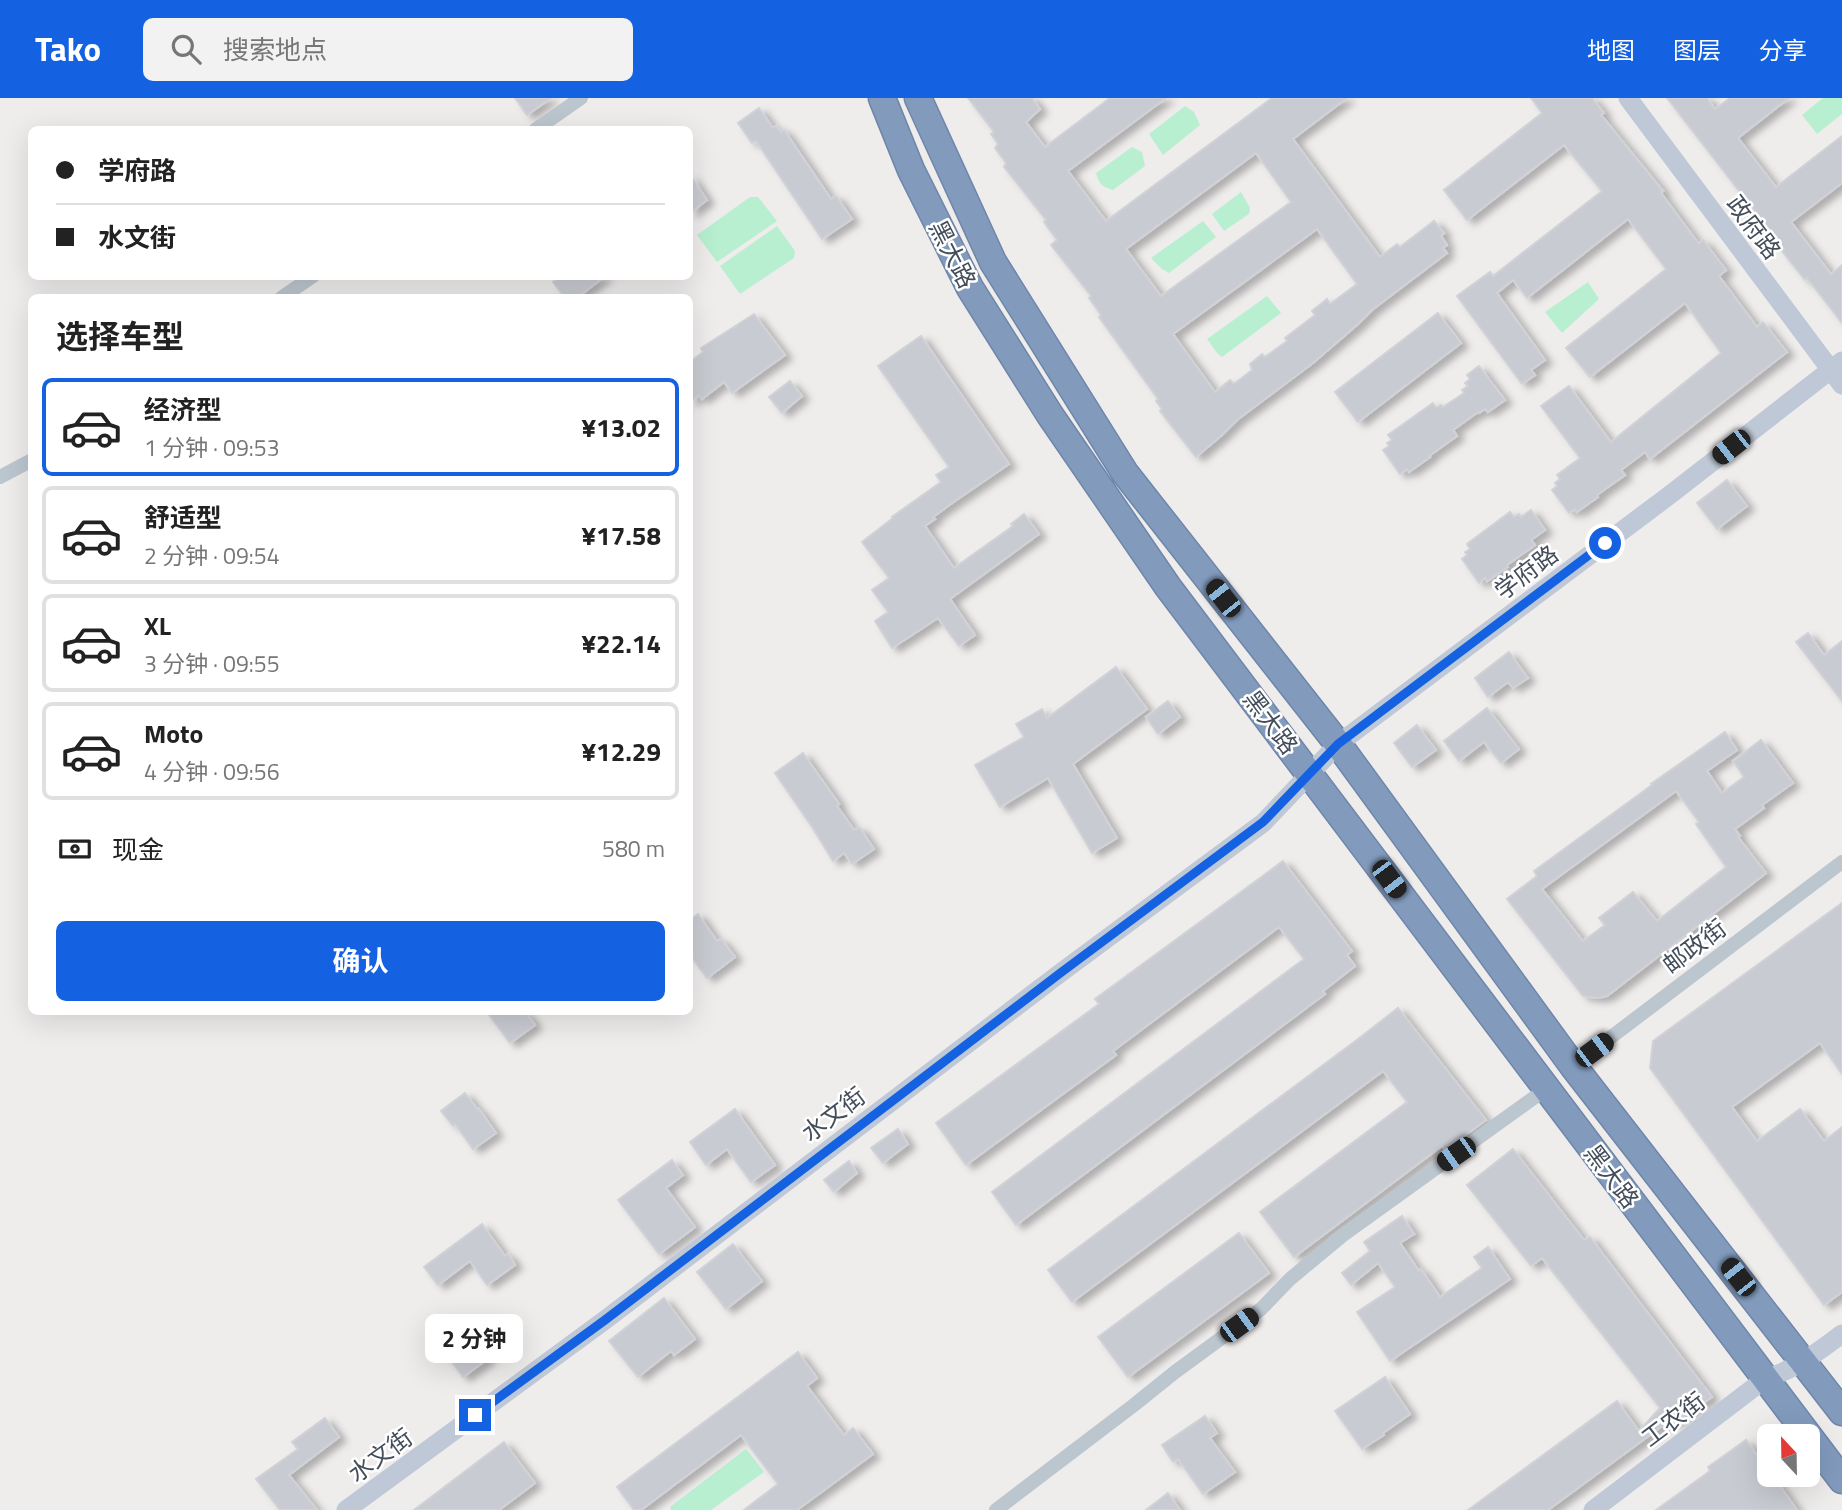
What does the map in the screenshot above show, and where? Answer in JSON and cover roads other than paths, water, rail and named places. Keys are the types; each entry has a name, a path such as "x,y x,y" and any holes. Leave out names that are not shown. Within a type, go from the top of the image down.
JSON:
{"highway":[{"name":"黑大路","path":"882,98 911,170 970,288 1043,404 1168,587 1546,1089 1784,1371 1842,1412"},
{"name":"黑大路","path":"918,98 993,262 1125,473 1338,744 1573,1066 1784,1371 1842,1480"}],"street":[{"path":"541,126 581,98"},
{"name":"政府路","path":"1628,98 1838,372"},
{"path":"287,294 307,280"},
{"name":"学府路","path":"1338,744 1838,372"},
{"path":"0,477 28,462"},
{"name":"水文街","path":"346,1510 605,1320 1263,822 1338,744"},
{"name":"邮政街","path":"1573,1066 1842,862"},
{"path":"996,1510 1261,1309 1290,1279 1343,1235 1546,1089"},
{"name":"工农街","path":"1593,1510 1784,1371 1842,1334"}]}
